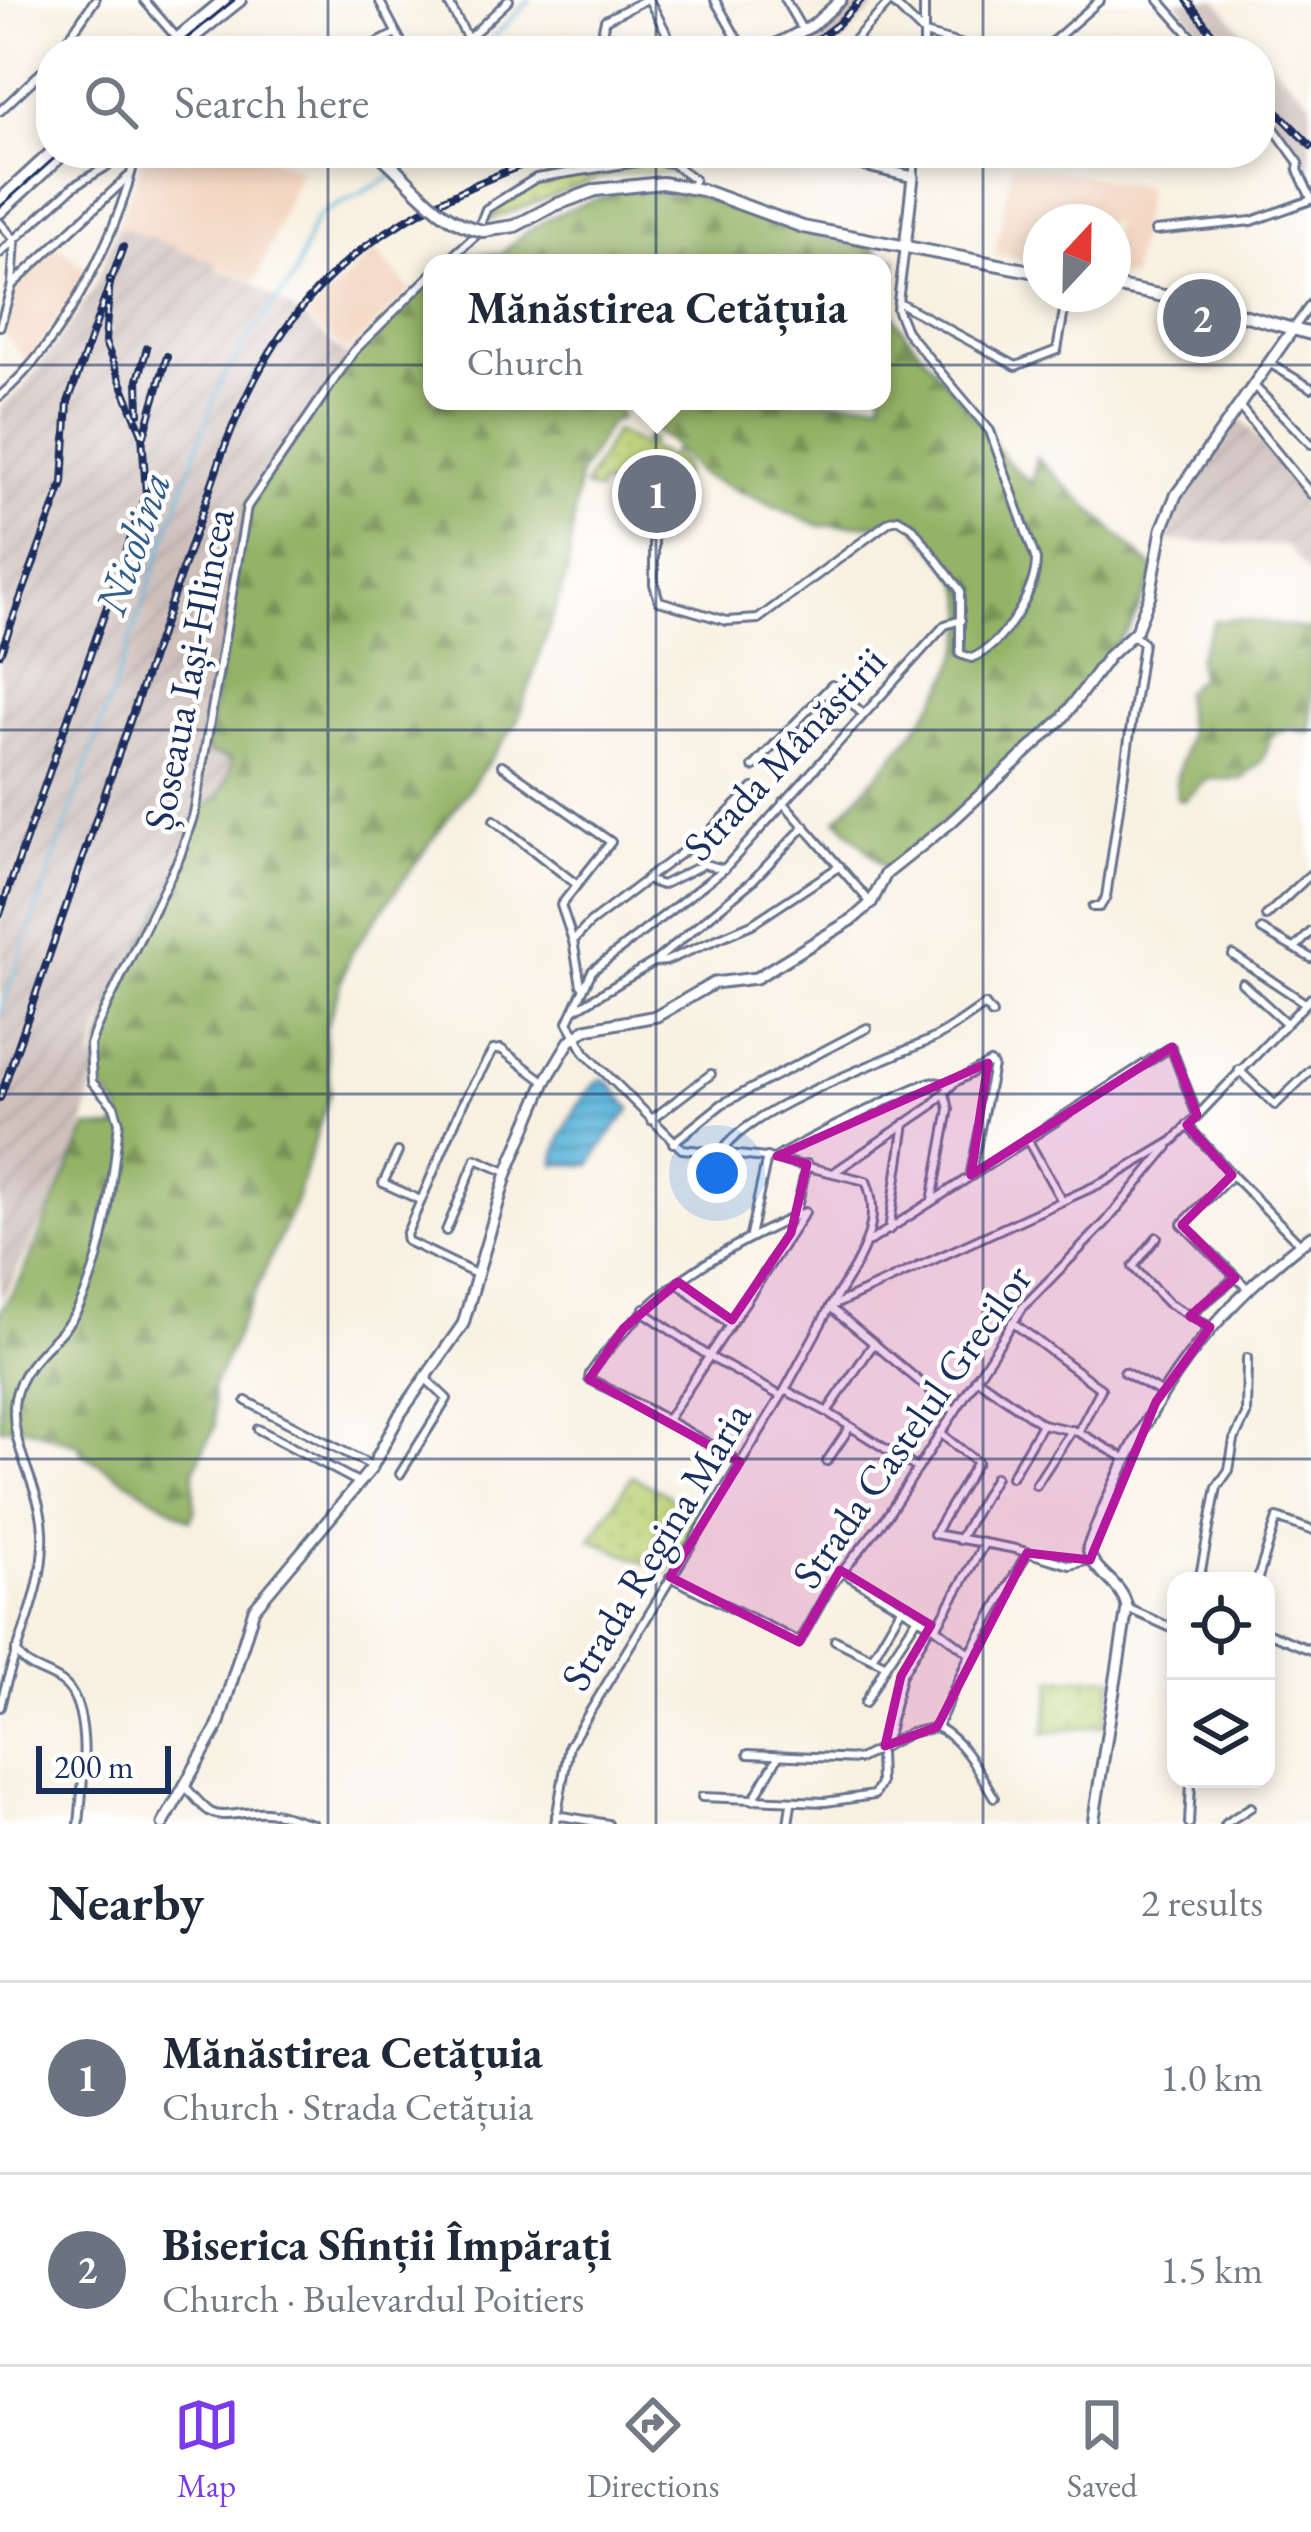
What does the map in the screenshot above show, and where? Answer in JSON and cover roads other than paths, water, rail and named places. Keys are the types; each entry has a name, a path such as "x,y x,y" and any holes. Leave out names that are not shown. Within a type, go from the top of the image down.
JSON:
{"main road":[{"path":"185,36 224,0"},
{"path":"189,36 240,0"},
{"path":"0,200 36,167"},
{"path":"0,212 48,168"},
{"path":"397,168 441,212 469,228 515,226 596,190 639,183 692,185 803,227 1023,267"},
{"path":"1131,288 1311,332"}],"street":[{"path":"70,36 95,0"},
{"path":"144,0 166,36"},
{"path":"447,0 465,36"},
{"path":"470,36 509,0"},
{"path":"601,36 605,20 647,0 667,36"},
{"path":"715,0 735,36"},
{"path":"785,0 803,32"},
{"path":"795,36 841,0"},
{"path":"858,36 892,0 932,36"},
{"path":"924,0 925,34"},
{"path":"1059,36 1100,0"},
{"path":"1159,0 1191,36"},
{"path":"381,1 398,36"},
{"path":"390,36 396,33"},
{"path":"0,111 36,77"},
{"path":"1155,231 1252,221 1311,199 1299,163 1275,130"},
{"path":"0,254 74,186 106,168"},
{"path":"0,396 24,376 85,290 131,168"},
{"path":"455,254 476,235 486,209 536,178 599,168"},
{"path":"680,168 692,185"},
{"path":"876,168 914,177"},
{"path":"654,508 655,590 666,604 734,622 758,619 898,519 912,527 955,582 963,602 958,648 965,658 987,650 1004,632 1034,579 1036,560 990,431 898,315 915,168"},
{"path":"12,285 130,175"},
{"path":"0,223 15,240 12,285 0,326"},
{"name":"Șoseaua Iași-Hlincea","path":"15,1648 35,1604 43,1531 17,1433 16,1392 37,1356 74,1316 98,1252 119,1122 114,1106 92,1082 90,1045 189,833 247,507 354,351 423,283"},
{"path":"898,302 1016,366 1057,350 1064,312"},
{"path":"163,1824 218,1726 254,1609 360,1483 400,1414 463,1324 507,1173 545,1082 574,1037 586,1029 657,1016 714,983 756,978 854,919 871,903 886,874 1048,733 1109,656 1133,635 1154,582 1169,508 1311,304"},
{"path":"1269,363 1311,388"},
{"path":"1254,386 1311,444"},
{"path":"1239,406 1311,494"},
{"name":"Strada Mânăstirii","path":"571,1011 592,971 724,869 945,625 961,620"},
{"path":"1093,907 1100,907 1106,897 1143,643 1133,635"},
{"path":"753,767 832,686 863,714"},
{"path":"502,765 610,842 561,905 581,988"},
{"path":"573,941 706,834 753,788"},
{"path":"783,802 871,903"},
{"path":"494,820 576,884"},
{"path":"805,826 751,882 654,962 571,1011 568,1022 574,1037 673,1143 688,1151 771,1158 862,1179 869,1187 872,1211 867,1242"},
{"path":"646,880 662,885 699,865 724,869"},
{"path":"654,962 666,962 752,924 840,866"},
{"path":"1266,916 1311,874"},
{"path":"1262,930 1311,958"},
{"path":"1294,948 1311,932"},
{"path":"955,1411 830,1307 1106,1181 1173,1141 1308,1001 1233,955"},
{"path":"579,966 592,971"},
{"path":"1242,983 1286,1022"},
{"path":"721,1153 726,1144 755,1124 828,1082 932,1039 985,1005 992,1014"},
{"path":"673,1143 722,1104 867,1028"},
{"path":"867,1242 1172,1047 1197,1115"},
{"path":"480,1275 405,1239 464,1100 493,1050 501,1049 545,1082"},
{"path":"749,1238 771,1158 925,1084 951,1085 993,1064 970,1175"},
{"path":"1239,1070 1275,1105 1311,1070"},
{"path":"651,1120 711,1074"},
{"path":"836,1172 951,1085"},
{"path":"932,1201 949,1109 945,1094"},
{"path":"889,1230 905,1123"},
{"path":"1187,1125 1300,1244"},
{"path":"1027,1139 1062,1201"},
{"name":"Strada Castelul Grecilor","path":"670,1576 799,1642 1012,1322 1106,1222 1173,1141"},
{"path":"398,1152 383,1183 421,1201"},
{"path":"446,1231 476,1160 507,1173"},
{"path":"795,1216 806,1164"},
{"path":"1232,1175 1182,1225 1247,1288"},
{"path":"667,1420 805,1212 749,1238 644,1308 610,1345 590,1378 740,1462"},
{"path":"1093,1824 1127,1608 1119,1586 1090,1560 1088,1548 1162,1393 1210,1327 1247,1288 1311,1236"},
{"path":"1157,1238 1132,1265 1168,1303 1210,1327"},
{"name":"Strada Regina Maria","path":"556,1819 569,1746 783,1393 867,1242"},
{"path":"1189,1316 1235,1278"},
{"path":"678,1282 679,1288 730,1324"},
{"path":"644,1308 646,1314 710,1357 827,1412 918,1468"},
{"path":"1012,1322 1102,1390 1036,1485"},
{"path":"827,1412 874,1342"},
{"path":"1201,1572 1217,1487 1229,1471 1234,1440 1246,1415 1246,1358"},
{"path":"1124,1372 1162,1393"},
{"path":"400,1474 447,1399 425,1378"},
{"path":"976,1378 1042,1424 1075,1431 1128,1460"},
{"path":"246,1401 372,1466"},
{"path":"1011,1477 1042,1424"},
{"path":"827,1461 850,1427"},
{"path":"258,1429 360,1483"},
{"path":"940,1433 977,1462 934,1532 938,1537 1070,1565 1090,1560"},
{"path":"959,1540 995,1477"},
{"path":"1259,1572 1276,1518 1311,1530"},
{"path":"702,1797 791,1802 874,1795 901,1676 984,1544"},
{"path":"937,1727 970,1654 1027,1553"},
{"path":"842,1572 934,1626 970,1654"},
{"path":"872,1658 902,1607"},
{"path":"1127,1608 1167,1626"},
{"path":"865,1703 918,1617"},
{"path":"1275,1636 1311,1650"},
{"path":"835,1640 886,1665"},
{"path":"15,1648 23,1664"},
{"path":"0,1707 15,1648"},
{"path":"9,1664 23,1664 58,1679 74,1698 84,1749 79,1824"},
{"path":"748,1754 859,1759 910,1733 937,1727 960,1744 994,1797"},
{"path":"752,1800 778,1756"},
{"path":"184,1786 210,1815 222,1819 257,1811 313,1824"},
{"path":"1189,1824 1191,1788"},
{"path":"788,1824 791,1802"},
{"path":"1225,1824 1251,1807"},
{"path":"556,1819 608,1824"}],"water":[{"path":"601,1079 631,1109 590,1165 555,1164 571,1118"}],"waterway":[{"name":"Nicolina","path":"495,36 530,0"},
{"name":"Nicolina","path":"0,1015 218,388 245,342 294,278 312,226 321,214 392,177 400,168"}],"tram line":[{"path":"190,36 234,0"},
{"path":"0,207 43,168"}],"railway":[{"path":"822,36 861,0"},
{"path":"1187,0 1214,36"},
{"path":"1275,109 1311,146"},
{"path":"0,1098 221,457 276,342 309,299 389,230 516,168"},
{"path":"0,654 63,483 68,402 123,247"},
{"path":"0,914 146,494 142,434 105,342 110,279"},
{"path":"139,413 138,380 147,348"},
{"path":"144,436 167,356"}],"place":[{"name":"Biserica Sfinții Împărați","path":"1202,318"},
{"name":"Mănăstirea Cetățuia","path":"657,494"}]}
